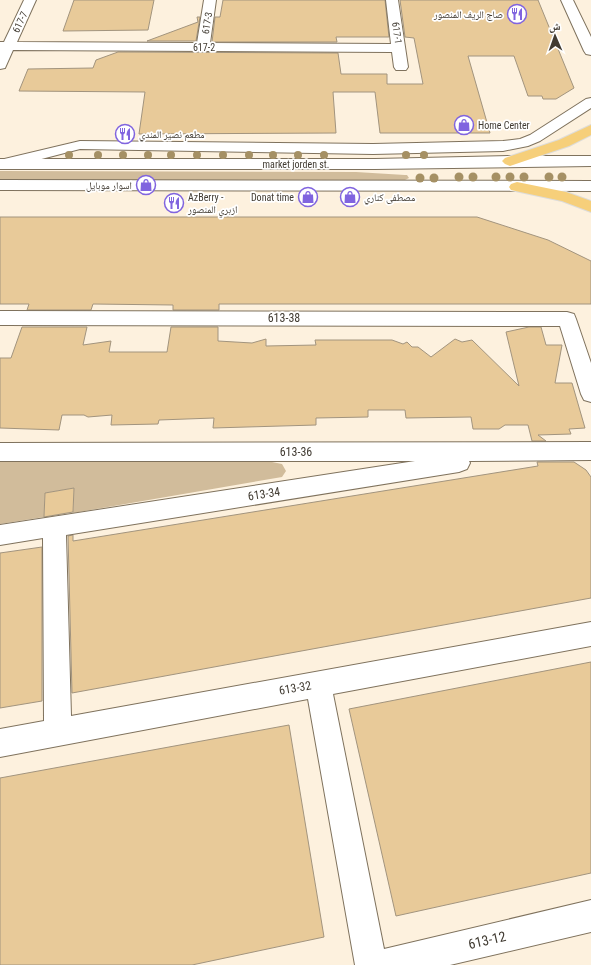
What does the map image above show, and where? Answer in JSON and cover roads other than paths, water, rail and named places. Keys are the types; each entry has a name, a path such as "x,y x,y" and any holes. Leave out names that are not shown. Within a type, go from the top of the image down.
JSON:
{"main road":[{"path":"510,161 564,143 591,129"},
{"path":"517,187 566,197 591,207"}],"street":[{"name":"617-7","path":"0,65 4,46 30,0"},
{"name":"617-3","path":"203,47 210,0"},
{"name":"617-1","path":"392,0 401,67"},
{"path":"567,0 591,51"},
{"name":"617-2","path":"4,46 399,48"},
{"path":"2,164 80,145 373,149 503,146 523,143 534,138 591,102"},
{"path":"373,149 375,164"},
{"name":"market jorden st.","path":"2,164 375,164 591,161"},
{"name":"market jorden st.","path":"0,185 591,186"},
{"name":"613-38","path":"0,318 567,318 591,394"},
{"name":"613-36","path":"0,452 591,451"},
{"name":"613-34","path":"0,535 527,452"},
{"path":"54,527 58,732"},
{"name":"613-32","path":"0,743 591,634"},
{"path":"318,684 371,965"},
{"name":"613-12","path":"383,965 591,916"}],"place":[{"name":"صاج الريف المنصور","path":"517,14"},
{"name":"Home Center","path":"464,125"},
{"name":"مطعم نصير المندي","path":"125,134"},
{"name":"اسوار موبايل","path":"146,185"},
{"name":"Donat time","path":"308,197"},
{"name":"مصطفى كناري","path":"350,197"},
{"name":"AzBerry - ازبري المنصور","path":"174,203"}]}
